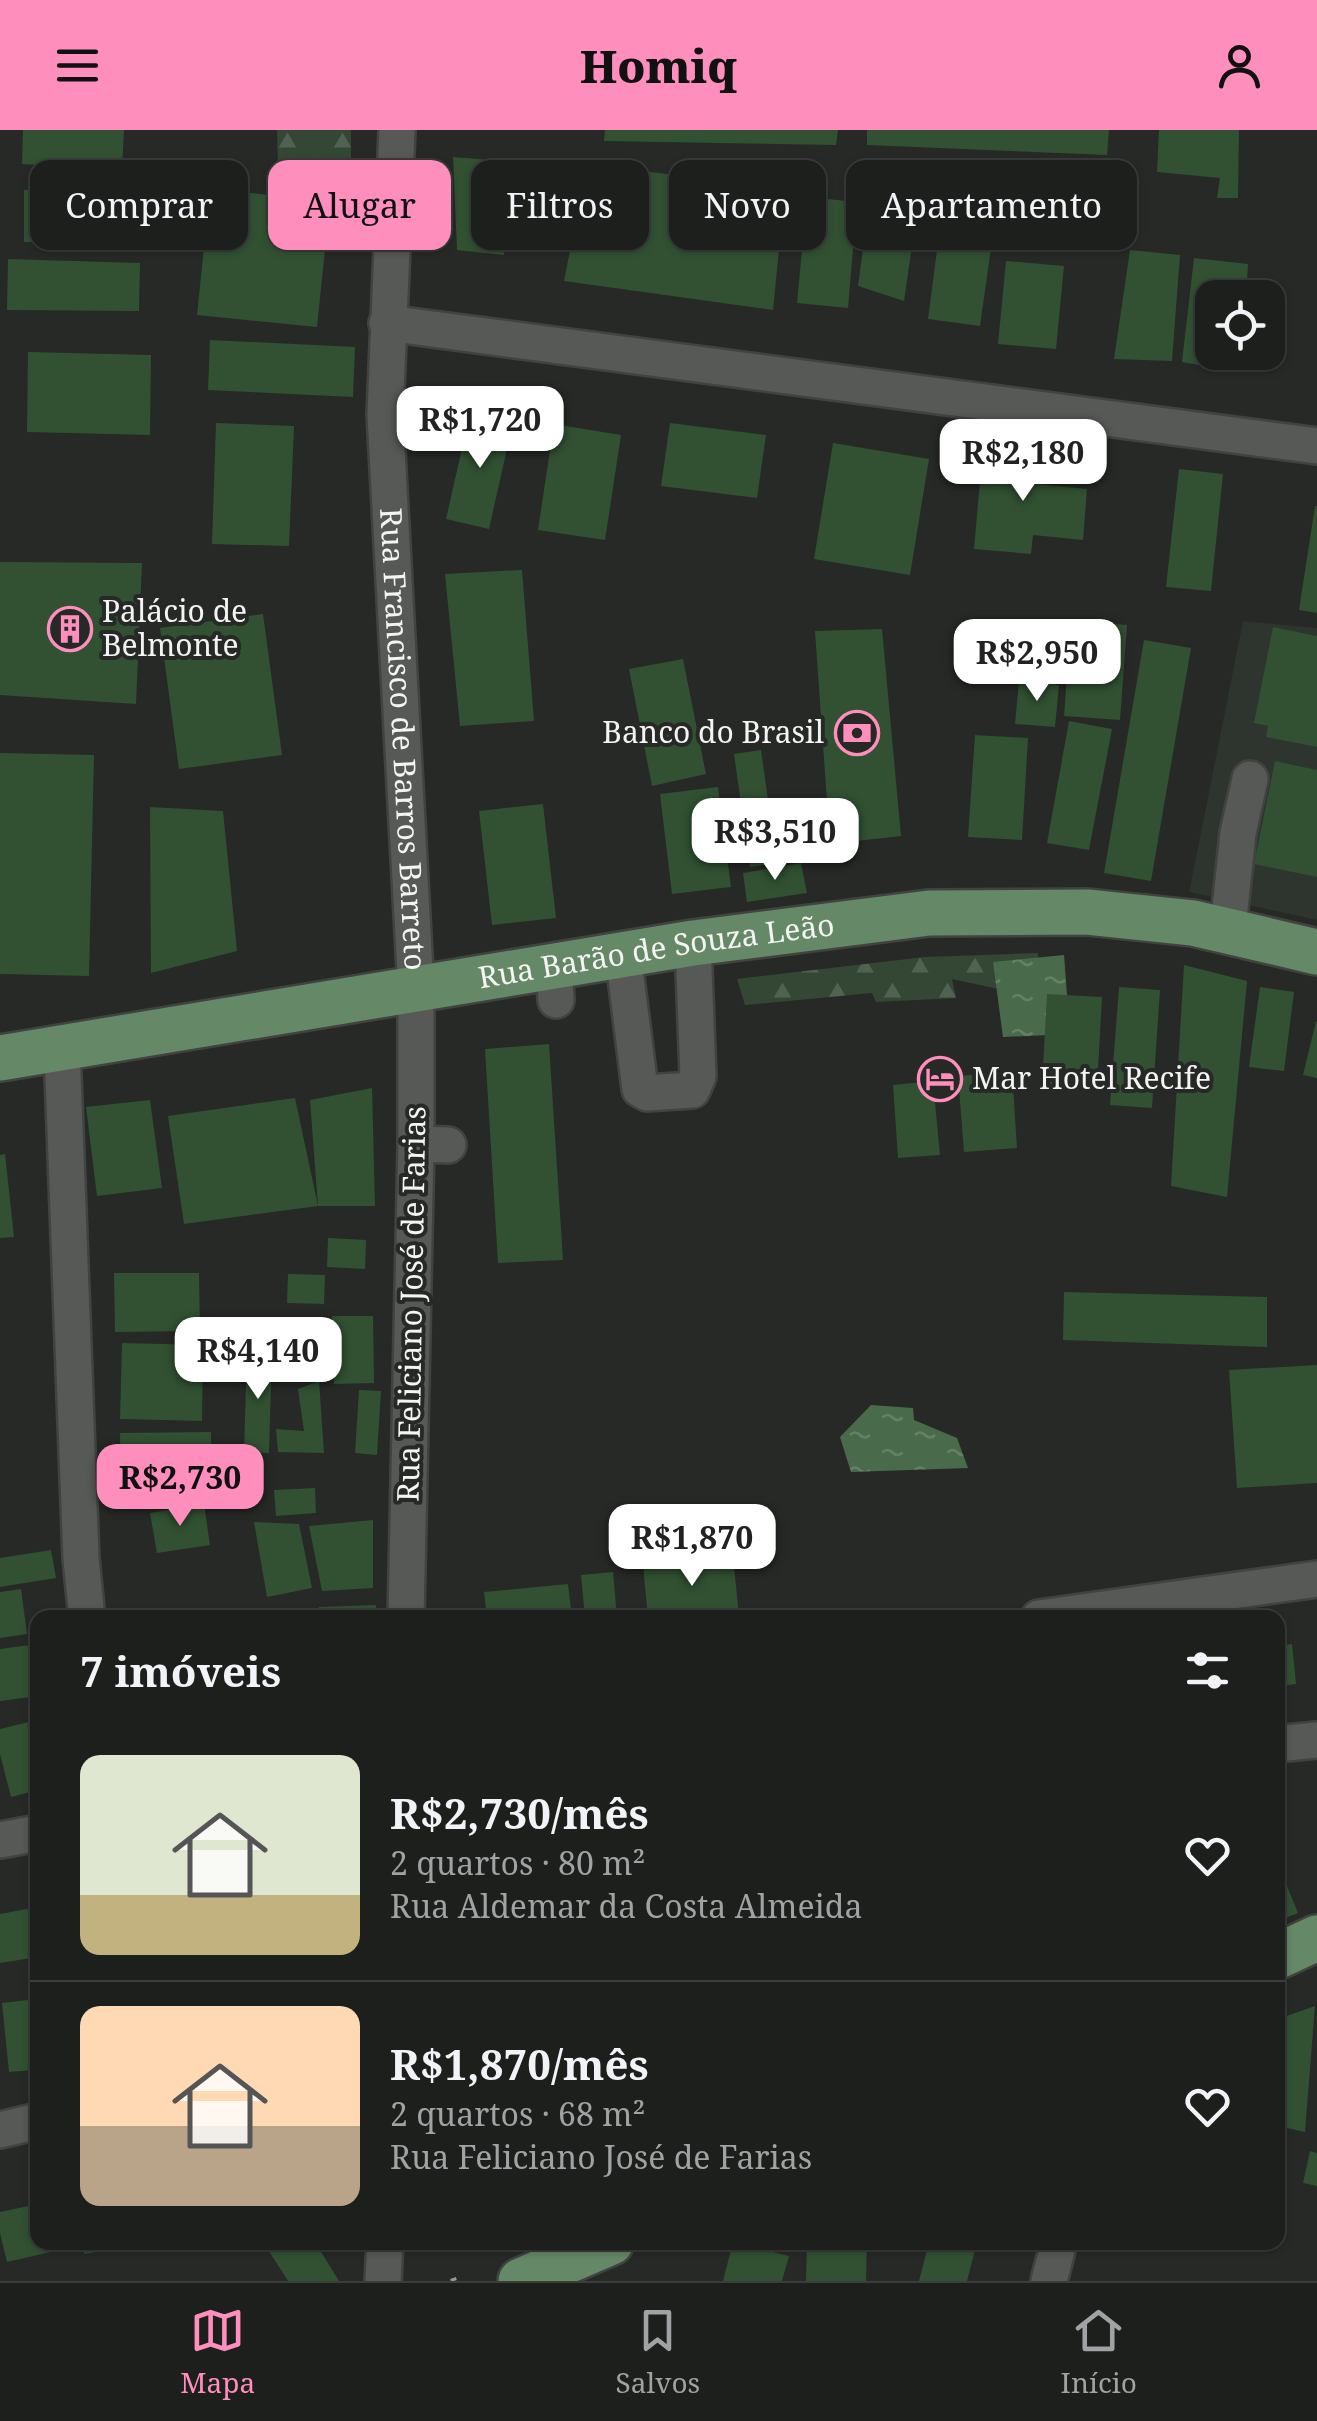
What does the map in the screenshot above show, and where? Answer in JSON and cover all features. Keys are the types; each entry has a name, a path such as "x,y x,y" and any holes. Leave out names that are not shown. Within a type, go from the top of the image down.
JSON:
{"main road":[{"name":"Rua Barão de Souza Leão","path":"0,1058 416,990 555,982 623,954 929,913 1086,912 1193,923 1317,952"},
{"path":"1285,1953 1317,1938"},
{"path":"521,2281 593,2250"}],"street":[{"name":"Rua Francisco de Barros Barreto","path":"397,130 385,414 416,990"},
{"path":"387,323 1317,446"},
{"path":"1230,908 1238,833 1250,779"},
{"path":"623,954 640,1089 647,1093 692,1090 698,1076 692,943"},
{"name":"Rua Feliciano José de Farias","path":"406,1610 432,1144 416,990"},
{"path":"62,1048 81,1559 87,1610"},
{"path":"1096,1610 1317,1579"},
{"path":"1285,1743 1317,1740"},
{"path":"0,1840 30,1834"},
{"path":"0,2130 30,2122"},
{"path":"383,2281 385,2250"},
{"path":"1049,2281 1057,2250"}],"shaded area":[{"path":"1243,621 1317,628 1317,920 1189,892"}],"green space":[{"path":"277,130 351,130 351,160 278,160"},
{"path":"1038,953 1035,997 952,979 956,998 876,1002 872,993 745,1005 737,979 925,957"}],"water":[{"path":"1064,955 1070,1034 1003,1037 993,962"},
{"path":"871,1405 913,1408 914,1420 957,1438 968,1468 851,1472 840,1437"}],"building":[{"path":"23,130 124,130 122,160 30,160 30,164 22,164"},
{"path":"605,130 838,130 836,145 604,141"},
{"path":"867,130 1109,130 1107,155 867,145"},
{"path":"1159,130 1239,130 1238,198 1217,198 1220,178 1157,172"},
{"path":"453,157 491,160 471,160 471,250 505,250 504,255 457,250"},
{"path":"649,172 669,174 669,250 779,250 773,310 564,281 570,250 649,250"},
{"path":"24,190 30,190 30,242 24,242"},
{"path":"248,193 268,195 268,250 325,250 317,327 197,315 204,250 248,250"},
{"path":"826,199 846,201 846,250 853,250 848,308 797,303 802,250 826,250"},
{"path":"863,250 911,250 904,301 858,286"},
{"path":"937,250 991,250 980,326 928,319"},
{"path":"1130,250 1180,255 1172,361 1114,359"},
{"path":"1194,258 1248,264 1247,280 1195,280 1195,364 1182,362"},
{"path":"8,259 140,263 139,311 7,310"},
{"path":"1006,261 1064,266 1056,349 998,344"},
{"path":"210,340 355,347 353,397 208,390"},
{"path":"28,352 151,355 150,435 27,432"},
{"path":"470,413 513,422 489,529 446,519"},
{"path":"216,423 294,426 289,546 212,544"},
{"path":"670,423 766,435 757,498 661,486"},
{"path":"554,424 621,435 605,540 538,530"},
{"path":"833,443 929,459 910,575 814,559"},
{"path":"983,447 1040,452 1037,484 1087,489 1083,540 1033,535 1031,554 974,549"},
{"path":"1179,469 1223,474 1211,591 1166,587"},
{"path":"1317,506 1317,613 1299,610"},
{"name":"Palácio de Belmonte","path":"0,562 142,563 136,704 0,695"},
{"path":"522,570 534,721 460,726 445,574"},
{"path":"263,614 282,755 179,769 160,628"},
{"path":"1071,621 1127,625 1120,720 1064,716"},
{"path":"1273,627 1317,636 1317,747 1266,737 1268,726 1254,723"},
{"name":"Banco do Brasil","path":"882,629 901,836 830,844 815,631"},
{"path":"1144,640 1191,648 1151,881 1104,873"},
{"path":"683,659 706,774 652,786 629,669"},
{"path":"1019,681 1059,685 1055,727 1015,724"},
{"path":"1069,721 1112,729 1089,850 1047,843"},
{"path":"975,735 1028,738 1022,840 968,837"},
{"path":"761,750 777,863 750,867 734,754"},
{"path":"0,753 94,755 89,976 0,974"},
{"path":"1275,761 1317,770 1317,877 1254,864"},
{"path":"718,787 731,887 672,894 660,794"},
{"path":"543,804 556,918 492,925 479,811"},
{"path":"150,807 223,811 237,951 151,973"},
{"path":"801,863 807,893 747,902 743,873"},
{"path":"1184,965 1247,981 1227,1197 1171,1186"},
{"path":"1119,987 1160,990 1152,1108 1110,1105"},
{"path":"1260,987 1294,992 1284,1071 1249,1067"},
{"path":"1047,994 1102,997 1097,1088 1042,1085"},
{"path":"1317,1022 1317,1078 1303,1075"},
{"path":"549,1044 563,1260 498,1263 485,1049"},
{"path":"1012,1072 1017,1148 964,1152 958,1076"},
{"path":"933,1081 940,1155 898,1158 893,1085"},
{"path":"372,1088 375,1206 318,1206 310,1100"},
{"path":"295,1098 318,1206 184,1224 168,1116"},
{"path":"150,1100 162,1188 97,1196 86,1107"},
{"path":"5,1154 14,1237 0,1238 0,1155"},
{"path":"328,1238 366,1240 365,1269 327,1267"},
{"path":"114,1273 199,1273 200,1331 115,1332"},
{"path":"288,1274 325,1275 324,1304 287,1303"},
{"path":"1064,1292 1267,1297 1267,1347 1063,1340"},
{"path":"332,1316 373,1316 374,1383 334,1384"},
{"path":"122,1343 203,1345 202,1421 120,1419"},
{"path":"247,1350 272,1351 269,1453 244,1452"},
{"path":"1317,1365 1317,1483 1237,1488 1229,1370"},
{"path":"319,1381 324,1453 278,1452 276,1429 304,1431 298,1389"},
{"path":"359,1390 381,1391 377,1455 355,1453"},
{"path":"211,1432 211,1485 121,1486 120,1433"},
{"path":"315,1488 316,1513 276,1516 274,1490"},
{"path":"204,1504 210,1545 157,1553 150,1513"},
{"path":"373,1520 373,1588 322,1591 309,1526"},
{"path":"254,1522 299,1524 312,1588 267,1597"},
{"path":"51,1550 56,1578 0,1587 0,1558"},
{"path":"733,1556 738,1610 647,1610 643,1565"},
{"path":"613,1572 616,1610 584,1610 581,1575"},
{"path":"568,1584 571,1610 486,1610 484,1592"},
{"path":"21,1589 27,1634 0,1638 0,1592"},
{"path":"376,1605 376,1610 319,1610"},
{"path":"1292,1644 1296,1684 1285,1685 1285,1645"},
{"path":"30,1645 30,1697 0,1701 0,1649"},
{"path":"30,1722 30,1792 11,1797 0,1754 0,1729"},
{"path":"1285,1881 1298,1913 1285,1918"},
{"path":"30,1908 30,1958 0,1963 0,1914"},
{"path":"28,2000 30,2070 9,2072 2,2003"},
{"path":"1315,2006 1305,2132 1285,2128 1285,2017"},
{"path":"1310,2151 1317,2153 1317,2186 1303,2183"},
{"path":"30,2206 30,2250 55,2251 7,2262 0,2212"},
{"path":"268,2250 320,2250 339,2281 288,2281"},
{"path":"731,2250 765,2250 789,2256 782,2281 723,2281"},
{"path":"807,2250 867,2250 866,2281 806,2281"},
{"path":"927,2250 975,2250 967,2281 919,2281"}],"place":[{"name":"Palácio de Belmonte","path":"70,629"},
{"name":"Banco do Brasil","path":"857,733"},
{"name":"Mar Hotel Recife","path":"940,1079"}]}
